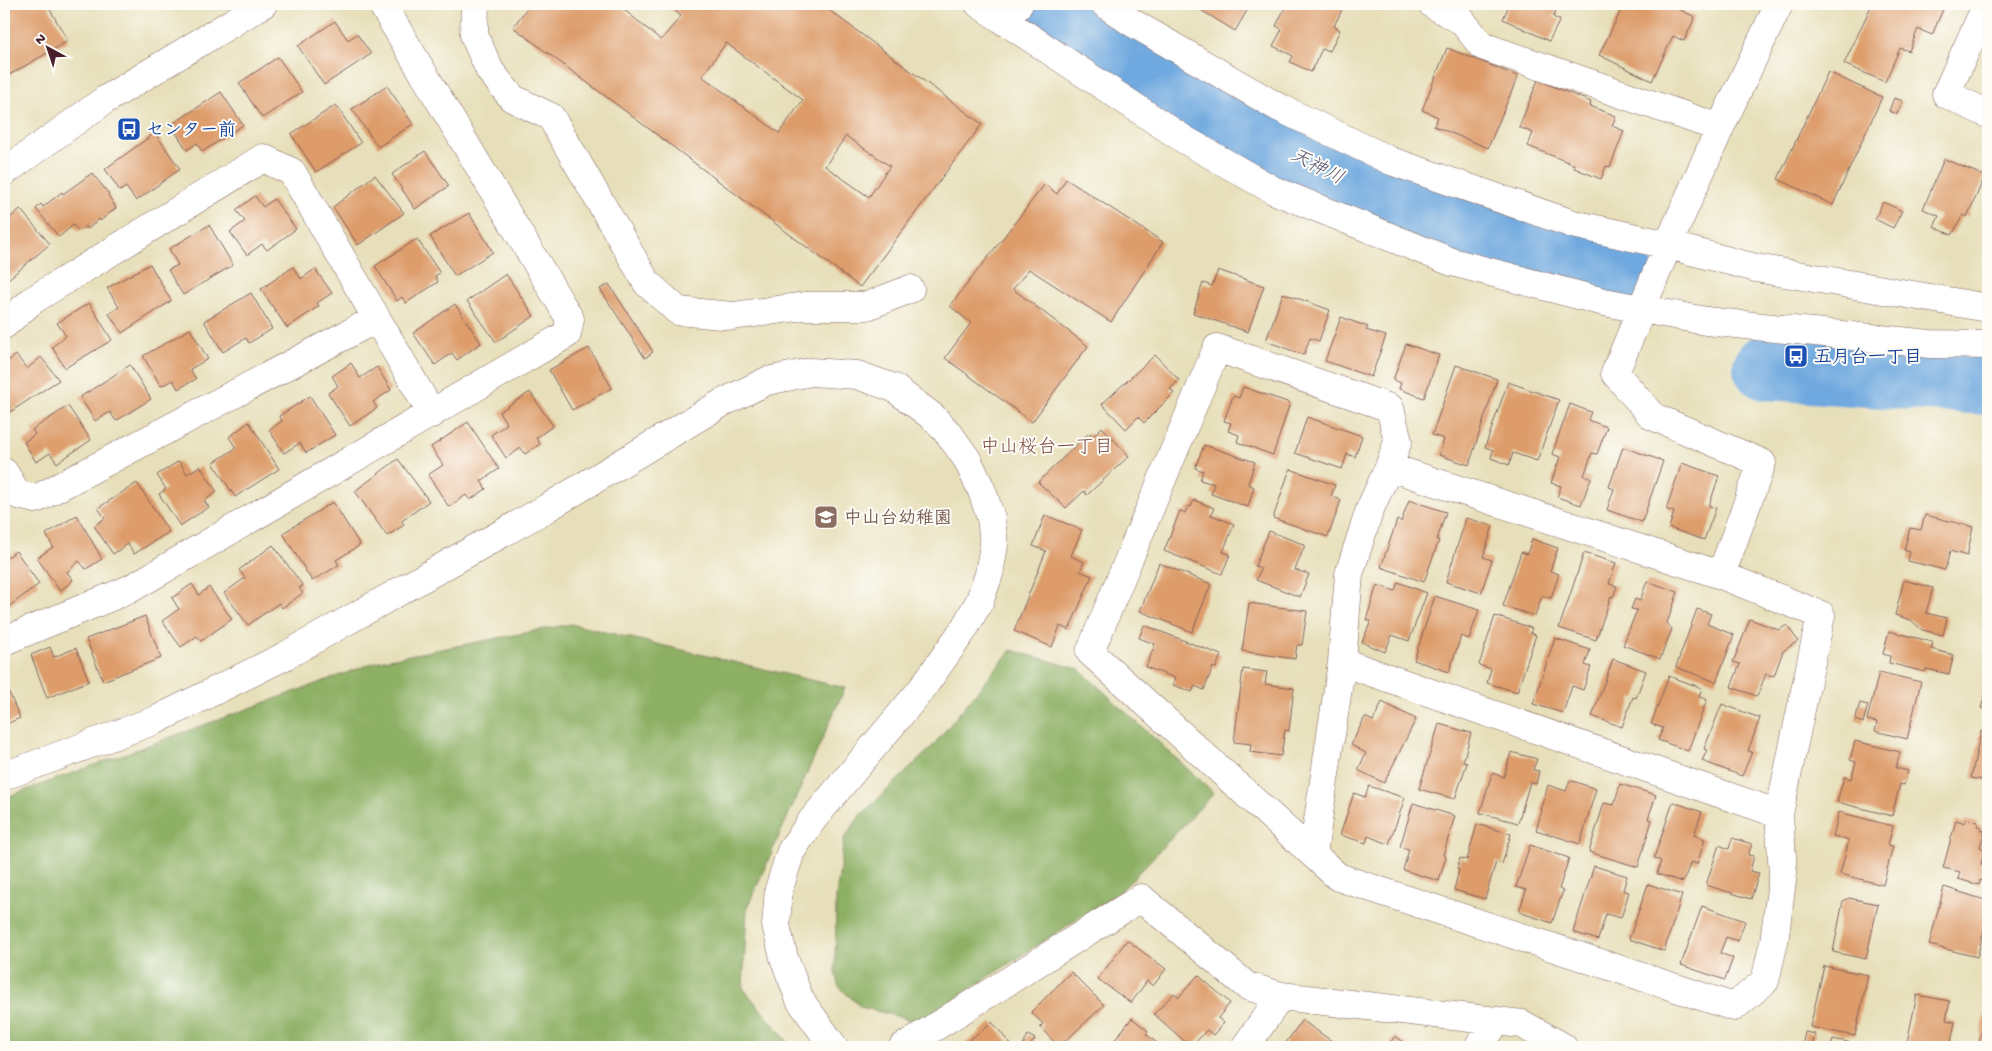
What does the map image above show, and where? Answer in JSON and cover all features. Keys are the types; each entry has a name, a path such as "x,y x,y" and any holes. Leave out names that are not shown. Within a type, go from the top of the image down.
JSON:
{"street":[{"path":"4,172 106,100 263,4"},
{"path":"4,641 130,589 567,334 570,319 382,4"},
{"path":"474,4 474,35 490,71 512,98 551,117 647,283 678,311 732,316 805,306 867,306 910,290"},
{"path":"979,4 1012,13 1185,140 1272,190 1452,262 1604,302 1706,321 1930,344 1988,345"},
{"path":"1105,4 1131,22 1276,106 1391,161 1573,224 1668,245 1756,268 1988,308"},
{"path":"1432,4 1466,12 1482,46 1720,128"},
{"path":"1721,575 1762,462 1652,416 1615,373 1668,245 1778,4"},
{"path":"1987,4 1946,94 1988,114"},
{"path":"4,325 32,300 263,158 292,172 432,414"},
{"path":"4,472 18,494 36,499 376,319"},
{"path":"1313,853 1342,662 1349,574 1370,509 1398,441 1390,408 1218,348 1090,652 1338,877 1734,1007 1765,981 1774,942 1782,873 1778,814 1821,615 1721,575 1388,467"},
{"path":"4,776 156,720 285,656 547,508 722,403 767,381 811,372 857,375 894,388 933,417 949,434 967,459 982,491 991,518 994,545 989,574 980,600 964,629 921,690 814,819 791,851 779,890 776,924 784,958 800,1000 834,1047"},
{"path":"1342,662 1778,814"},
{"path":"903,1047 1141,898 1248,986 1281,996 1522,1024 1563,1047"},
{"path":"1245,1047 1281,996"},
{"path":"1478,1047 1497,1021"}],"green space":[{"path":"571,624 845,688 747,908 743,988 792,1047 4,1047 4,798 379,661"},
{"path":"1011,650 1079,669 1214,793 1122,890 919,1022 861,1007 839,987 835,973 836,897 844,839 859,817 931,748"}],"building":[{"path":"4,4 52,4 48,6 68,41 4,78"},
{"path":"530,4 617,4 661,40 681,16 666,4 821,4 982,124 860,287 513,27","holes":["726,43 803,100 779,133 702,76","846,136 890,166 869,197 825,166"]},
{"path":"1191,4 1251,4 1235,31"},
{"path":"1287,4 1293,6 1294,4 1334,4 1343,8 1334,26 1340,30 1330,51 1322,49 1311,72 1290,62 1293,56 1273,46 1282,29 1276,26"},
{"path":"1506,4 1559,4 1553,17 1560,20 1549,41 1503,19 1509,5"},
{"path":"1624,4 1668,4 1695,17 1684,41 1673,36 1652,81 1599,55"},
{"path":"1872,4 1938,4 1944,7 1932,35 1918,29 1909,51 1900,48 1885,82 1844,64"},
{"path":"335,21 348,40 357,34 371,54 324,85 298,46"},
{"path":"1447,48 1518,76 1488,148 1434,126 1438,117 1422,110"},
{"path":"278,57 302,92 262,118 239,83"},
{"path":"1828,72 1882,97 1833,205 1778,179"},
{"path":"1538,80 1591,102 1590,106 1616,116 1612,126 1624,131 1610,167 1606,166 1601,179 1574,168 1575,165 1528,146 1533,133 1519,127"},
{"path":"387,86 413,124 378,147 352,109"},
{"path":"221,92 243,125 202,152 197,143 187,150 171,125"},
{"path":"1894,98 1903,101 1897,114 1889,111"},
{"path":"336,105 361,143 316,172 291,134"},
{"path":"155,133 180,169 136,201 126,187 120,191 105,169"},
{"path":"425,151 449,186 415,209 392,174"},
{"path":"1944,159 1985,176 1967,217 1963,215 1952,235 1934,227 1939,216 1923,209"},
{"path":"92,173 109,194 116,208 88,229 86,226 79,231 73,225 59,237 36,209 41,204 43,207"},
{"path":"375,175 404,213 358,245 333,207"},
{"path":"1066,179 1163,242 1111,322 1029,269 1013,289 1088,346 1032,422 945,358 971,323 950,306 1045,184 1057,194"},
{"path":"255,196 263,207 274,199 296,229 267,250 262,244 247,255 230,232 245,221 236,210"},
{"path":"1883,202 1902,211 1893,228 1875,219"},
{"path":"20,209 50,244 6,281 4,278 4,223"},
{"path":"469,213 493,252 455,276 430,236"},
{"path":"209,225 233,265 183,295 168,270 178,265 169,249"},
{"path":"417,239 440,273 435,276 438,282 406,303 402,297 397,301 375,266"},
{"path":"150,264 171,301 122,333 109,314 119,307 107,288"},
{"path":"293,267 301,279 315,269 332,293 317,303 319,306 287,328 261,289"},
{"path":"1218,270 1264,286 1248,332 1193,313 1203,283 1212,286"},
{"path":"506,274 534,316 496,342 467,301"},
{"path":"609,284 653,352 645,358 600,289"},
{"path":"251,293 272,329 249,343 246,338 223,352 204,321"},
{"path":"1283,293 1330,310 1319,341 1310,338 1304,355 1266,341"},
{"path":"89,303 112,340 65,368 52,347 66,336 57,323"},
{"path":"455,304 481,343 457,360 452,353 435,365 413,333"},
{"path":"1341,317 1368,327 1366,330 1386,336 1371,377 1325,361"},
{"path":"190,329 208,359 190,369 196,379 178,389 173,380 161,386 143,356"},
{"path":"1406,344 1439,355 1424,398 1399,389 1401,383 1393,380"},
{"path":"589,348 612,388 572,410 549,370"},
{"path":"16,355 27,369 41,357 59,380 4,416 4,384 6,382 4,379 4,364"},
{"path":"1155,355 1179,380 1170,389 1174,393 1144,423 1138,417 1126,429 1102,404"},
{"path":"351,363 360,378 377,367 391,390 373,402 377,408 350,426 328,393 338,386 332,376"},
{"path":"130,365 151,399 116,421 110,412 95,421 80,397"},
{"path":"1456,365 1497,379 1469,465 1439,455 1444,439 1432,435"},
{"path":"1508,382 1559,400 1537,461 1513,453 1509,465 1491,458 1493,450 1485,447"},
{"path":"1243,387 1290,403 1273,455 1237,442 1239,435 1228,431 1231,423 1224,421 1233,396 1239,398"},
{"path":"530,392 553,426 536,438 540,444 525,454 521,448 506,458 491,435 507,424 499,412"},
{"path":"310,396 335,435 306,453 300,443 284,453 269,430 282,421 279,416"},
{"path":"1570,404 1591,412 1588,420 1607,427 1597,454 1592,453 1584,476 1591,478 1581,505 1557,497 1561,486 1551,483 1560,457 1552,454"},
{"path":"68,406 91,440 57,463 50,453 36,462 24,442 35,434 32,430"},
{"path":"1307,417 1362,436 1355,457 1347,454 1342,469 1295,453"},
{"path":"249,422 279,469 235,497 213,463 236,448 229,437"},
{"path":"468,422 499,469 481,481 486,489 470,500 466,495 449,507 428,475 443,465 431,447"},
{"path":"1102,427 1129,456 1087,495 1084,491 1066,508 1038,482 1089,433 1093,436"},
{"path":"1204,445 1255,462 1248,484 1254,487 1248,507 1211,494 1214,484 1200,480 1203,471 1195,468"},
{"path":"1623,447 1663,461 1642,522 1607,510 1614,489 1609,487"},
{"path":"398,459 429,501 402,521 404,525 387,536 355,491"},
{"path":"179,461 187,474 200,466 217,492 204,501 209,507 180,526 159,494 166,489 157,475"},
{"path":"1682,463 1719,476 1709,506 1716,508 1704,540 1669,528 1674,512 1666,509"},
{"path":"1290,469 1335,485 1331,496 1341,500 1328,537 1273,518"},
{"path":"137,483 169,532 134,554 128,544 113,554 94,526 105,518 98,508"},
{"path":"1194,500 1214,508 1211,515 1234,524 1223,552 1230,554 1222,574 1164,551 1180,511 1185,513 1188,506 1191,507"},
{"path":"1409,500 1446,512 1437,540 1439,540 1424,582 1381,567 1397,520 1401,522"},
{"path":"333,502 360,545 336,560 339,565 312,581 283,533"},
{"path":"77,515 102,559 86,569 79,561 67,572 73,580 60,591 37,558 53,547 46,534"},
{"path":"1045,515 1082,530 1071,556 1084,562 1080,571 1092,576 1069,630 1060,626 1052,647 1014,631 1046,551 1033,546"},
{"path":"1925,515 1973,527 1967,556 1950,551 1945,570 1908,561 1910,552 1904,550 1910,528 1921,530"},
{"path":"1466,518 1493,526 1483,557 1492,560 1481,593 1446,582"},
{"path":"1269,531 1305,545 1295,570 1309,574 1300,597 1256,580 1261,568 1255,566"},
{"path":"1532,539 1558,548 1550,571 1559,574 1551,598 1542,596 1535,616 1503,606 1521,552 1527,554"},
{"path":"273,545 303,586 299,588 303,593 282,608 279,603 248,625 224,593 245,578 239,570"},
{"path":"16,551 39,584 4,610 4,560"},
{"path":"1584,553 1616,563 1609,584 1617,586 1613,597 1611,596 1596,640 1559,628"},
{"path":"1159,563 1211,584 1192,632 1140,611"},
{"path":"1904,580 1933,588 1926,613 1947,618 1943,635 1922,630 1911,620 1895,615"},
{"path":"1647,581 1678,592 1667,623 1672,629 1660,659 1623,645 1637,610 1631,609 1635,599 1640,601"},
{"path":"1398,582 1427,593 1409,641 1392,635 1385,652 1362,642 1371,621 1366,620 1377,585 1395,591"},
{"path":"192,584 199,595 209,587 232,619 201,641 197,636 181,647 162,621 179,609 172,598"},
{"path":"1435,596 1479,610 1469,639 1461,636 1449,672 1414,660"},
{"path":"1249,603 1307,611 1302,645 1297,645 1295,659 1242,651"},
{"path":"1697,609 1711,614 1707,624 1734,635 1716,682 1676,667"},
{"path":"145,616 161,658 103,681 86,639"},
{"path":"1495,616 1532,628 1530,633 1536,635 1517,692 1487,683 1491,669 1479,665"},
{"path":"1750,619 1779,630 1787,625 1798,641 1783,651 1774,676 1766,674 1757,696 1731,687 1740,664 1733,662"},
{"path":"1144,625 1221,655 1216,668 1213,667 1204,690 1195,686 1192,692 1173,685 1175,678 1146,667 1155,644 1139,638"},
{"path":"1889,631 1933,642 1931,649 1954,655 1949,674 1926,669 1925,672 1889,663 1890,656 1883,654"},
{"path":"1555,638 1590,650 1585,665 1591,667 1583,690 1572,686 1563,713 1533,704"},
{"path":"50,647 54,657 76,648 89,681 47,698 31,655"},
{"path":"1613,659 1646,671 1636,698 1633,697 1622,727 1592,716"},
{"path":"1243,669 1267,672 1265,684 1294,688 1289,731 1285,730 1281,756 1250,752 1251,744 1234,742"},
{"path":"1879,672 1921,682 1907,739 1875,731 1877,722 1867,720"},
{"path":"1669,676 1702,688 1699,697 1707,699 1688,751 1658,740 1663,728 1651,724"},
{"path":"4,681 20,718 4,725"},
{"path":"1988,684 1988,710 1981,708"},
{"path":"1382,702 1416,719 1384,783 1358,770 1366,753 1351,745 1365,717 1373,721"},
{"path":"1860,703 1868,705 1863,723 1855,720"},
{"path":"1722,704 1760,718 1748,751 1752,752 1742,776 1702,761 1707,750 1704,749"},
{"path":"1439,724 1471,733 1463,762 1467,763 1455,799 1419,789"},
{"path":"1981,731 1988,733 1988,781 1971,778"},
{"path":"1855,741 1900,752 1896,768 1908,771 1904,785 1900,784 1892,816 1837,802 1844,777 1851,779 1856,762 1850,760"},
{"path":"1511,752 1537,759 1533,770 1539,771 1536,784 1530,782 1518,823 1480,813 1492,773 1504,777"},
{"path":"1570,780 1596,789 1580,844 1536,830 1548,785 1566,791"},
{"path":"1620,784 1656,795 1648,819 1652,820 1638,867 1589,852 1604,803 1614,805"},
{"path":"1369,786 1405,798 1389,844 1368,836 1366,843 1340,835 1354,793 1365,797"},
{"path":"1673,802 1702,812 1694,835 1705,839 1697,864 1691,862 1683,882 1657,874 1661,861 1654,858"},
{"path":"1413,803 1455,816 1443,855 1446,856 1439,881 1403,870 1409,849 1400,847"},
{"path":"1839,812 1893,826 1888,845 1893,846 1883,885 1840,874 1849,840 1833,836"},
{"path":"1966,819 1978,822 1977,826 1982,827 1980,830 1985,831 1980,847 1985,849 1981,864 1984,865 1983,869 1986,869 1983,881 1980,880 1979,885 1958,879 1960,872 1943,868 1956,820 1965,823"},
{"path":"1477,824 1511,834 1502,864 1496,862 1485,899 1454,890 1460,858 1467,860"},
{"path":"1732,838 1752,844 1748,855 1754,856 1750,871 1759,873 1751,899 1706,885 1719,845 1729,849"},
{"path":"1530,845 1569,858 1559,889 1563,891 1552,923 1519,912 1526,890 1516,887"},
{"path":"1594,866 1627,876 1623,890 1629,892 1621,918 1606,914 1598,940 1573,932"},
{"path":"1648,884 1682,895 1664,951 1629,939"},
{"path":"1944,887 1988,901 1988,915 1977,957 1929,945"},
{"path":"1849,898 1878,904 1866,959 1833,952 1843,901"},
{"path":"1702,906 1745,921 1738,941 1726,937 1720,953 1733,958 1725,980 1681,965"},
{"path":"1127,940 1166,969 1153,986 1147,981 1131,1003 1098,979"},
{"path":"1824,966 1868,975 1855,1036 1810,1027"},
{"path":"1071,972 1104,1005 1059,1047 1040,1027 1043,1024 1031,1012"},
{"path":"1198,975 1230,1003 1218,1018 1224,1023 1213,1035 1207,1030 1191,1047 1154,1014 1174,993 1179,997"},
{"path":"1917,995 1950,1001 1946,1020 1955,1022 1950,1047 1906,1047"},
{"path":"1986,1010 1988,1010 1988,1047 1978,1047"},
{"path":"1132,1018 1148,1031 1146,1034 1162,1047 1109,1047"},
{"path":"1302,1020 1340,1047 1283,1047"},
{"path":"992,1022 1013,1047 961,1047"},
{"path":"1805,1032 1815,1034 1812,1047 1802,1047"},
{"path":"1028,1035 1035,1039 1029,1047 1023,1045"},
{"path":"1395,1036 1411,1047 1387,1047"},
{"path":"1833,1039 1862,1045 1861,1047 1831,1047"}],"waterway":[{"name":"天神川","path":"1040,4 1088,37 1189,99 1387,199 1621,273"},
{"name":"天神川","path":"1766,367 1988,382"}],"place":[{"name":"センター前","path":"129,129"},
{"name":"五月台一丁目","path":"1796,356"},
{"name":"中山台幼稚園","path":"826,517"}],"district":[{"name":"中山桜台一丁目","path":"1047,445"}]}
